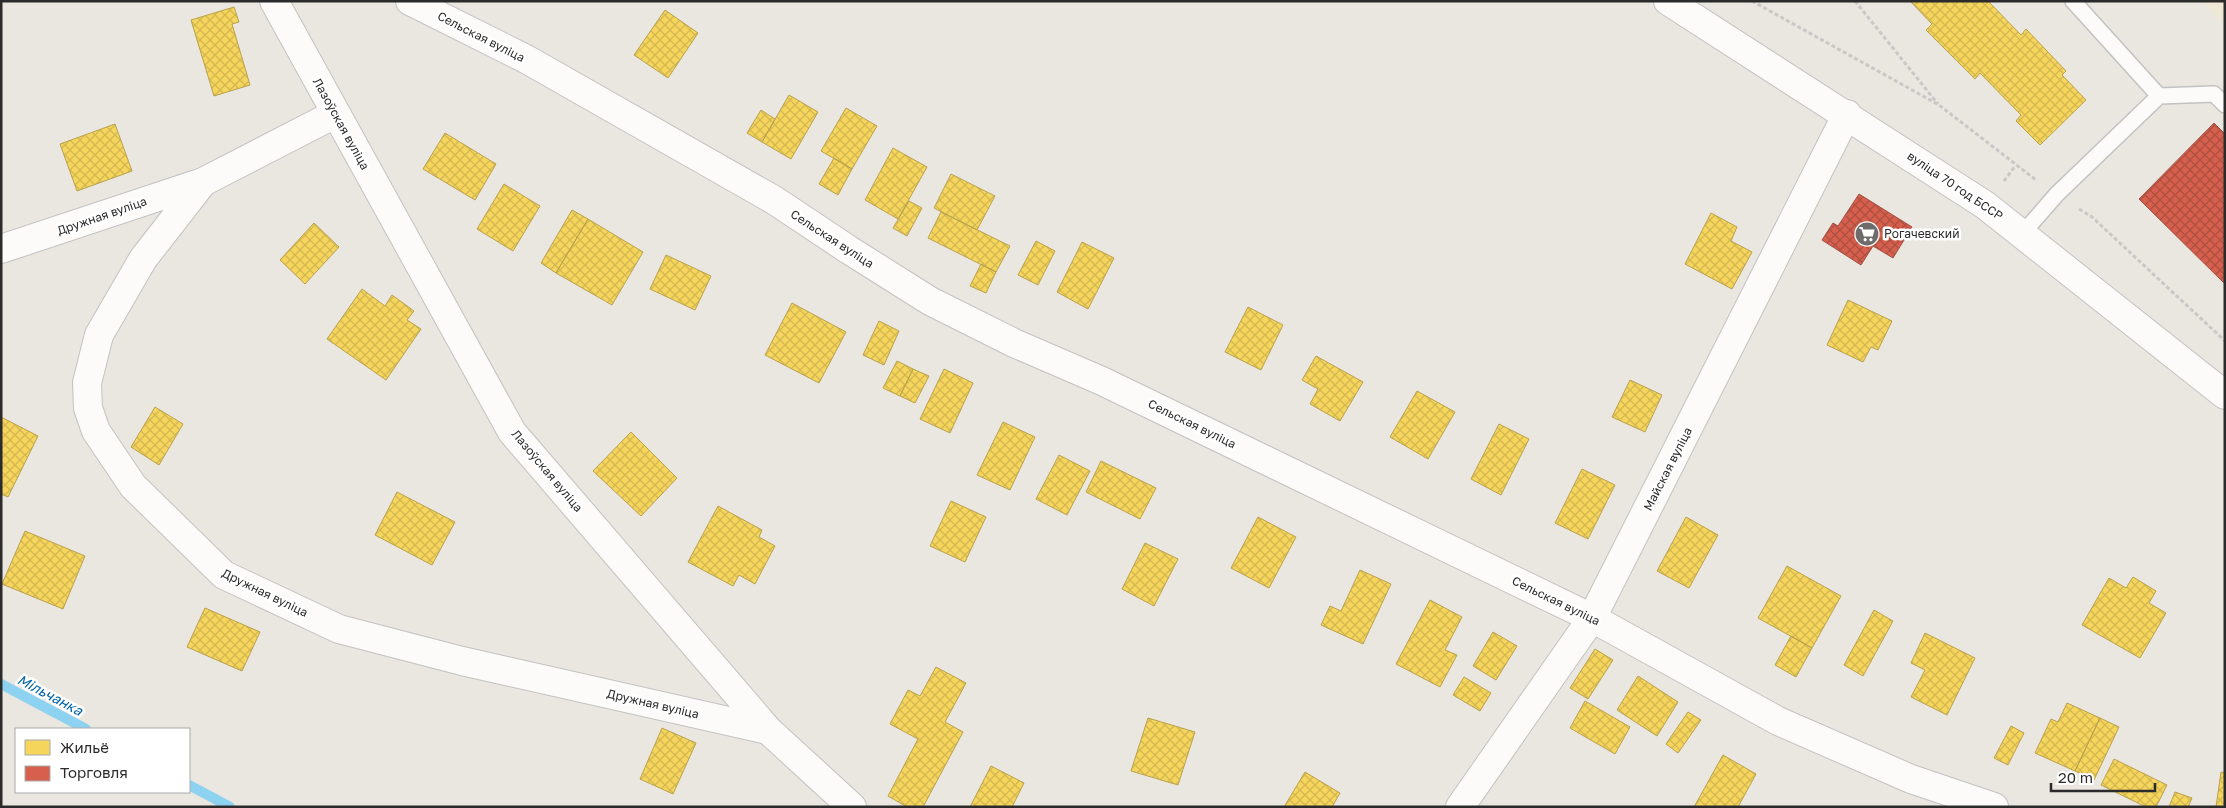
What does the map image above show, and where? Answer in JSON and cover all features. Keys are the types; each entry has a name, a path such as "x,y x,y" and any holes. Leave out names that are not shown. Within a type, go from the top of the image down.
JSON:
{"street":[{"name":"Лазоўская вуліца","path":"274,1 512,432 768,730 852,807"},
{"name":"Сельская вуліца","path":"410,1 526,59 774,200 930,301 1014,343 1102,380 1592,618 1778,721 1911,780 1994,807"},
{"name":"вуліца 70 год БССР","path":"1668,1 1847,114 1986,205 2225,396"},
{"name":"Дружная вуліца","path":"1,249 203,182 335,114"},
{"name":"Майская вуліца","path":"1460,807 1592,618 1847,114"},
{"name":"Дружная вуліца","path":"203,182 143,259 99,335 87,383 88,408 96,431 133,486 224,576 339,629 462,660 768,730"}],"lane":[{"path":"2073,1 2159,96"},
{"path":"2023,233 2057,194 2159,96 2214,94 2225,105"}],"path":[{"path":"1752,1 1940,105 2015,166 2092,217 2225,341"},
{"path":"1855,1 1940,105"},
{"path":"2002,184 2015,166"}],"shaded area":[{"path":"2201,1 2225,1 2225,24"}],"building: Жильё":[{"path":"1910,1 1988,1 2021,35 2026,29 2066,71 2062,75 2086,100 2040,145 2016,121 2021,115 1980,73 1975,79 1926,30 1932,24"},
{"path":"234,7 239,22 232,24 250,85 214,96 191,20"},
{"path":"665,10 698,33 668,78 634,55"},
{"path":"789,95 818,112 791,159 762,142"},
{"path":"846,108 877,126 852,169 821,151"},
{"path":"761,110 775,119 762,142 747,133"},
{"path":"115,124 132,171 77,191 60,144"},
{"path":"445,133 496,164 475,200 423,169"},
{"path":"893,148 927,167 898,219 865,200"},
{"path":"834,158 852,169 838,195 819,184"},
{"path":"951,174 995,196 977,230 934,208"},
{"path":"504,184 540,206 513,251 477,229"},
{"path":"909,201 922,208 907,236 893,228"},
{"path":"572,210 588,219 556,273 541,263"},
{"path":"941,212 1010,246 996,272 928,238"},
{"path":"1711,213 1737,227 1731,241 1752,252 1732,289 1685,264"},
{"path":"588,219 643,252 612,305 556,273"},
{"path":"314,223 339,247 305,284 280,260"},
{"path":"1036,241 1055,251 1038,285 1018,275"},
{"path":"1082,242 1114,258 1088,309 1057,292"},
{"path":"666,255 711,276 695,310 650,289"},
{"path":"981,264 996,272 986,293 970,286"},
{"path":"362,289 385,306 392,295 414,311 407,320 421,329 386,380 327,339"},
{"path":"1848,300 1892,321 1878,350 1871,347 1863,362 1827,345"},
{"path":"792,303 846,332 819,383 765,355"},
{"path":"1248,307 1283,325 1261,370 1225,352"},
{"path":"879,321 899,331 884,365 863,355"},
{"path":"1316,356 1363,382 1340,421 1310,404 1318,389 1302,380"},
{"path":"897,361 913,369 900,396 883,388"},
{"path":"913,369 929,376 915,403 900,396"},
{"path":"944,369 973,383 950,433 920,419"},
{"path":"1630,380 1662,395 1645,432 1612,417"},
{"path":"1417,391 1455,412 1428,459 1390,437"},
{"path":"155,407 183,424 159,465 131,447"},
{"path":"1,417 38,436 8,497 1,494"},
{"path":"1003,422 1035,437 1010,490 977,475"},
{"path":"1499,424 1529,439 1501,495 1471,479"},
{"path":"631,432 677,478 641,516 593,471"},
{"path":"1059,455 1090,471 1067,515 1036,499"},
{"path":"1101,461 1156,488 1140,519 1086,492"},
{"path":"1582,469 1615,485 1588,539 1555,523"},
{"path":"397,492 455,522 432,565 375,535"},
{"path":"951,501 986,517 965,562 930,546"},
{"path":"718,506 762,530 759,537 775,546 755,584 739,575 733,586 688,562"},
{"path":"1258,517 1296,537 1269,588 1231,568"},
{"path":"1686,517 1718,535 1689,588 1657,571"},
{"path":"25,531 85,556 63,609 2,584"},
{"path":"1145,543 1178,559 1154,606 1122,589"},
{"path":"1787,566 1841,596 1812,648 1758,618"},
{"path":"1360,570 1391,584 1363,644 1321,625 1330,606 1341,611"},
{"path":"2133,577 2156,591 2149,603 2166,613 2140,658 2082,625 2109,578 2126,588"},
{"path":"1430,600 1462,617 1445,650 1457,655 1440,687 1396,664"},
{"path":"205,608 260,632 242,671 187,647"},
{"path":"1874,610 1893,621 1863,676 1844,665"},
{"path":"1493,632 1517,646 1496,680 1473,666"},
{"path":"1925,633 1975,658 1947,715 1911,697 1925,670 1911,663"},
{"path":"1791,636 1812,648 1796,677 1775,665"},
{"path":"1595,649 1613,660 1588,699 1570,688"},
{"path":"936,667 966,683 945,722 963,732 923,807 907,807 888,796 918,739 890,724 908,690 920,696"},
{"path":"1638,676 1678,702 1657,736 1617,710"},
{"path":"1464,677 1491,693 1480,711 1453,695"},
{"path":"1585,701 1630,727 1615,754 1570,728"},
{"path":"2067,703 2100,718 2075,771 2035,753 2051,719 2058,722"},
{"path":"1688,712 1701,720 1678,753 1666,744"},
{"path":"1148,718 1195,732 1178,785 1131,771"},
{"path":"2100,718 2119,727 2094,780 2075,771"},
{"path":"2011,726 2024,733 2008,765 1994,758"},
{"path":"662,728 696,743 673,794 640,779"},
{"path":"1723,755 1756,774 1738,807 1694,807"},
{"path":"2114,759 2167,785 2156,807 2146,807 2101,785"},
{"path":"991,766 1024,783 1012,807 970,807"},
{"path":"1305,772 1340,793 1332,807 1284,807"},
{"path":"2221,772 2225,773 2225,807 2216,807"},
{"path":"2175,792 2192,798 2188,807 2169,807"}],"building: Торговля":[{"path":"2214,123 2225,134 2225,284 2139,199"},
{"name":"Рогачевский","path":"1859,194 1912,227 1893,258 1873,246 1861,265 1822,240 1833,223 1838,226"}],"waterway":[{"name":"Мільчанка","path":"1,684 84,728"},
{"name":"Мільчанка","path":"190,786 230,807"}],"place":[{"name":"Рогачевский","path":"1867,234"}]}
